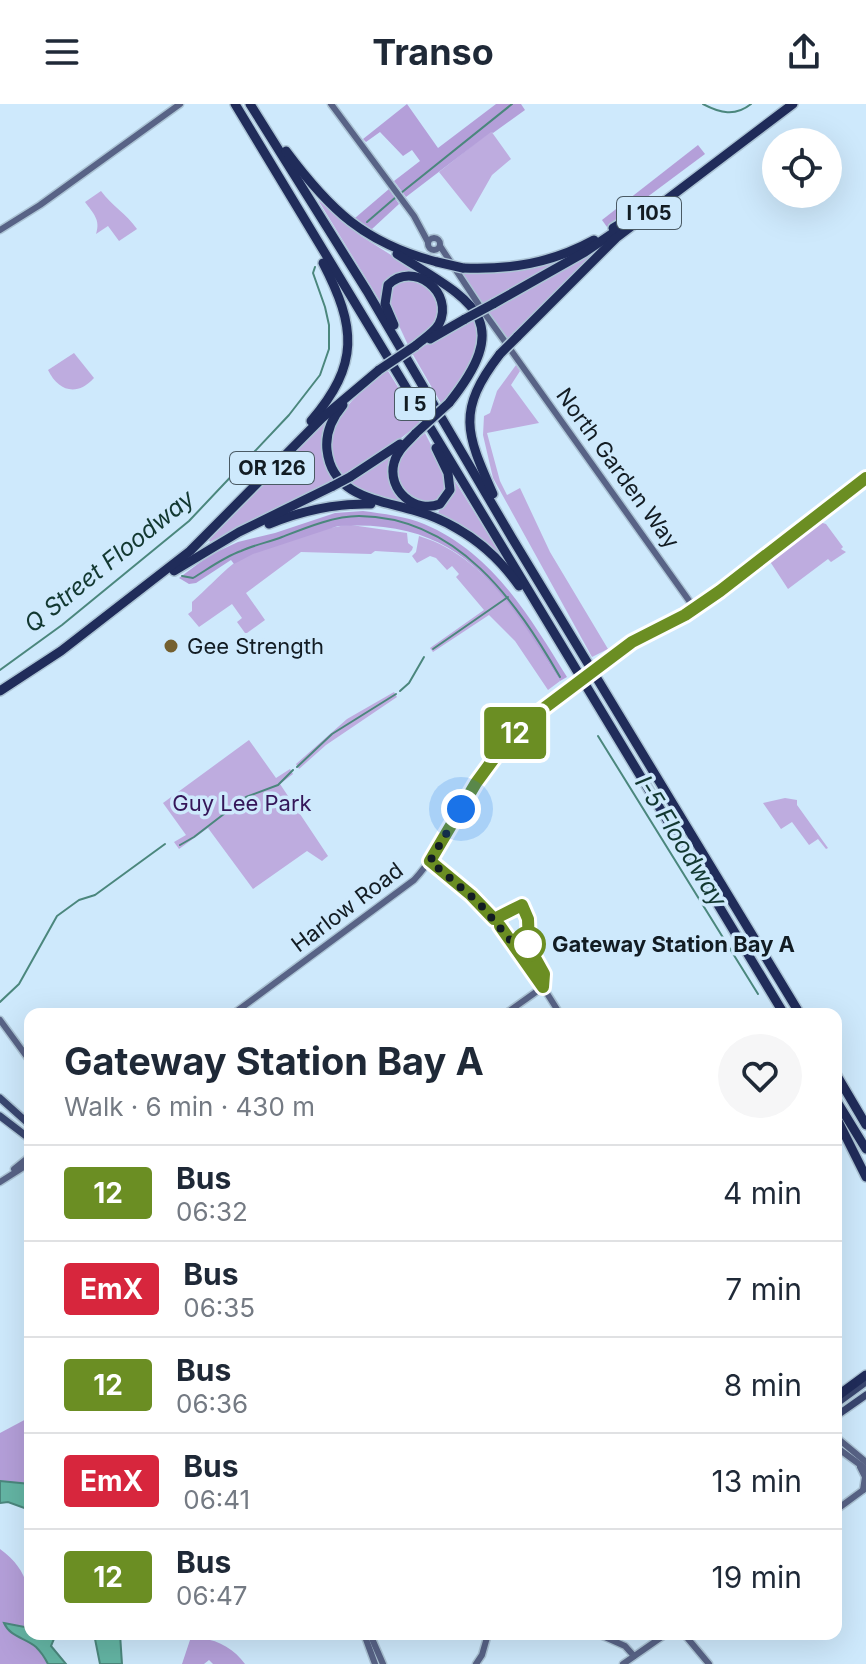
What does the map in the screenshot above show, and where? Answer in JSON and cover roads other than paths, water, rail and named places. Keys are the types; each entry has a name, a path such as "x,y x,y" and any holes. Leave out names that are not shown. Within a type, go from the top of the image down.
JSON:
{"highway":[{"name":"I 5","path":"235,104 780,1008"},
{"name":"I 5","path":"251,104 414,368 512,538 796,1008"},
{"path":"251,104 313,187 338,213 458,293 472,307 482,336 479,360 449,403"},
{"name":"I 105","path":"379,370 415,346 585,252 784,104"},
{"name":"I 105","path":"416,433 616,238 793,104"},
{"path":"366,234 409,254 457,270 506,268 541,262 578,248 646,208"},
{"path":"266,474 333,393 343,371 347,348 346,319 341,301 301,216"},
{"path":"414,368 385,304 388,285 403,276 426,280 441,299 442,316 438,325 415,346"},
{"path":"500,354 474,394 469,412 469,430 478,460 512,538"},
{"path":"379,370 339,409 328,431 330,465 341,482 364,498 436,518 481,545 514,579 567,655"},
{"name":"OR 126","path":"0,691 61,651 174,564 210,533 322,418 379,370"},
{"path":"412,399 449,478 448,496 435,506 423,507 407,500 394,477 398,454 416,433"},
{"name":"OR 126","path":"0,697 62,656 169,574 206,550 350,477 416,433"},
{"path":"206,550 280,519 319,507 340,503 387,504"},
{"path":"842,1084 864,1120"},
{"path":"842,1110 866,1149"},
{"path":"842,1129 866,1177"},
{"path":"855,1155 866,1185"},
{"path":"842,1397 866,1375"}],"main road":[{"path":"0,229 87,172 180,104"},
{"path":"331,104 431,240 439,241 437,248 457,270 481,308 457,277 457,270"},
{"name":"North Garden Way","path":"483,311 695,609"},
{"name":"Harlow Road","path":"241,1008 400,893 430,861 476,783 506,742 527,721 632,642 695,609 866,478"},
{"path":"430,861 494,919 518,949 556,1008"},
{"path":"513,1008 543,987"},
{"path":"0,1020 24,1053"},
{"path":"0,1098 24,1120"},
{"path":"0,1116 24,1134"},
{"path":"7,1177 24,1161"},
{"path":"0,1182 24,1167"},
{"path":"842,1398 866,1382"},
{"path":"842,1412 866,1395"},
{"path":"842,1442 866,1462"},
{"path":"842,1452 866,1469"},
{"path":"842,1506 862,1491 865,1477 858,1464"},
{"path":"369,1640 375,1664"},
{"path":"370,1640 383,1664"},
{"path":"476,1664 486,1640"},
{"path":"613,1640 634,1656"},
{"path":"690,1640 709,1664"},
{"path":"623,1664 656,1641"}],"waterway":[{"name":"Q Street Floodway","path":"401,193 512,104"},
{"name":"Q Street Floodway","path":"703,104 727,112 739,111 751,104"},
{"name":"Q Street Floodway","path":"367,222 396,197"},
{"name":"Q Street Floodway","path":"0,670 62,625 189,521 289,415 320,375 329,349 329,325 313,273 315,267"},
{"name":"I-5 Floodway","path":"182,576 193,578 235,554 330,520 359,516 394,520 426,531 455,547 480,568 524,620 560,677"},
{"path":"433,649 508,597"},
{"path":"400,691 409,683 424,657"},
{"path":"297,767 332,734 396,694"},
{"name":"I-5 Floodway","path":"598,736 758,994"},
{"path":"180,845 246,797 278,785 293,770"},
{"path":"0,1002 19,984 57,916 79,900 95,895 165,844"}],"place":[{"name":"Gee Strength","path":"171,646"},
{"name":"Gateway Station Bay A","path":"528,944"}],"park label":[{"name":"Guy Lee Park","path":"242,803"}]}
